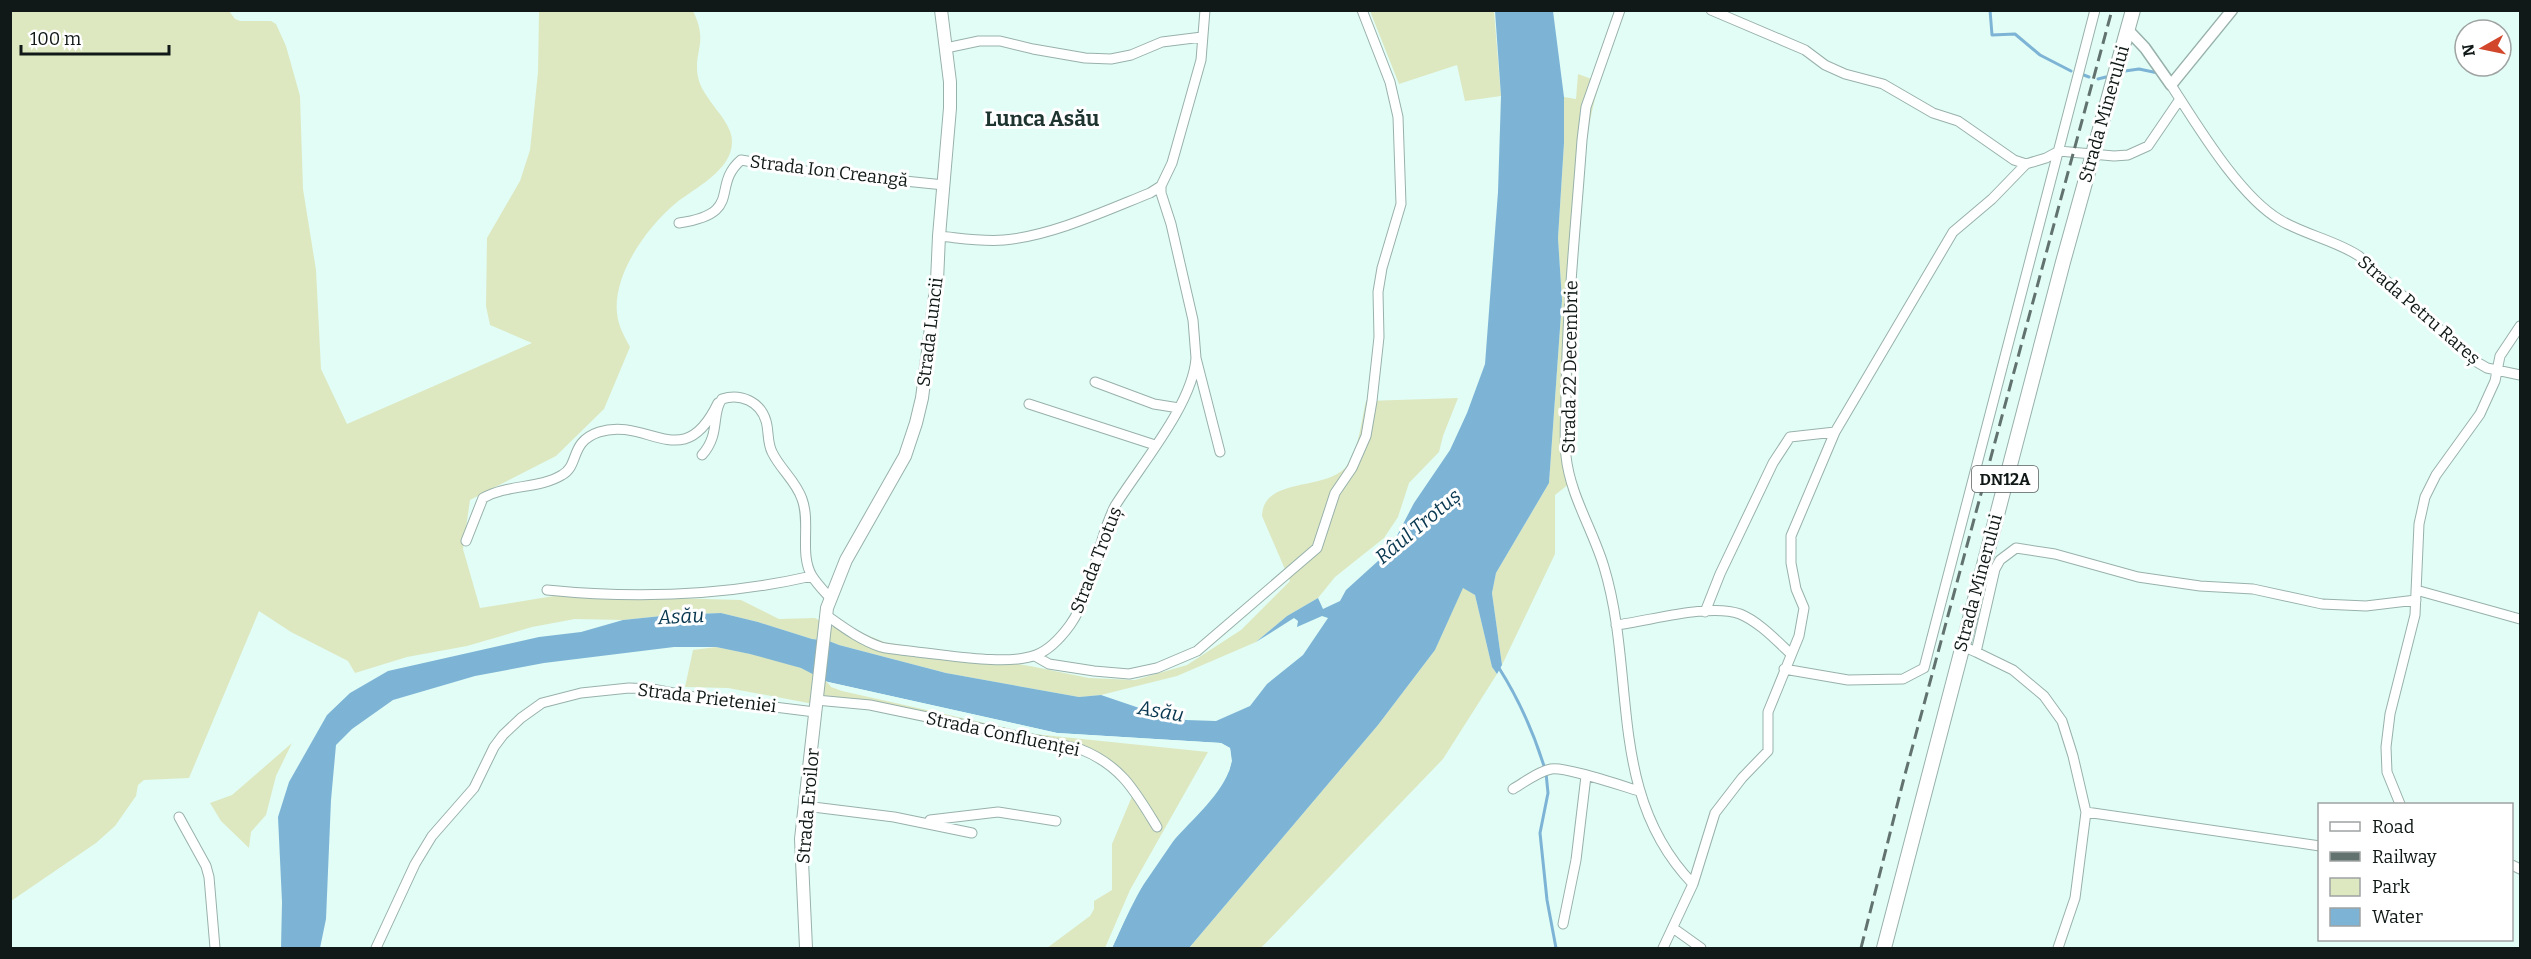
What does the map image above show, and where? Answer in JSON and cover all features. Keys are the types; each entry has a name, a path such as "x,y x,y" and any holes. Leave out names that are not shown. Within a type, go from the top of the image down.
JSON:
{"main road":[{"name":"Strada Luncii","path":"823,633 830,598 846,560 897,472 912,439 920,409 937,281 951,96 941,10"},
{"name":"Strada Minerului","path":"1884,948 1962,646 2133,10"},
{"name":"Strada Eroilor","path":"806,948 806,908 801,852 823,633"}],"street":[{"path":"939,236 987,241 1016,239 1062,226 1139,198 1161,186 1172,163 1201,60 1204,10"},
{"path":"826,615 857,637 882,647 968,657 1008,659 1035,656 1049,664 1129,674 1157,668 1197,651 1317,548 1335,493 1352,468 1366,436 1379,337 1378,292 1382,267 1401,204 1398,117 1390,82 1362,10"},
{"name":"Strada 22 Decembrie","path":"1620,10 1586,107 1566,361 1566,457 1573,488 1604,568 1616,625 1628,733 1639,791 1655,830 1676,866 1693,884"},
{"path":"1711,10 1805,50 1825,65 1845,74 1882,84 1933,113 1958,121 2014,160 2026,164"},
{"name":"Strada Minerului","path":"1784,669 1848,680 1903,679 1924,668 2095,10"},
{"path":"2171,85 2232,10"},
{"name":"Strada Petru Rareș","path":"2128,30 2145,48 2218,155 2268,213 2299,230 2344,247 2359,256 2475,361 2487,368 2520,375"},
{"path":"946,48 979,41 1000,41 1033,50 1085,58 1111,59 1131,55 1162,42 1202,37"},
{"path":"1663,948 1693,884 1715,813 1742,778 1768,751 1768,712 1799,636 1804,608 1796,589 1791,563 1791,536 1835,432 1953,232 1992,199 2026,164 2046,158 2058,151 2128,155 2148,146 2180,99"},
{"name":"Strada Ion Creangă","path":"679,223 697,220 715,212 725,198 731,169 741,160 806,171 944,185"},
{"name":"Strada Trotuș","path":"1161,186 1193,320 1196,358 1220,452"},
{"path":"2400,803 2387,772 2386,747 2390,714 2412,629 2419,524 2425,497 2436,475 2480,414 2495,381 2503,350 2520,326"},
{"name":"Strada Trotuș","path":"1035,656 1050,646 1076,616 1106,524 1115,506 1179,408 1194,376 1196,358"},
{"path":"1095,382 1154,404 1179,408"},
{"path":"466,541 483,498 507,489 561,476 570,467 577,449 588,437 606,430 617,429 660,440 682,439 701,429 708,422 718,403 726,397 742,398 755,404 764,416 773,454 802,500 812,576 830,598"},
{"path":"702,455 713,438 718,403"},
{"path":"1029,405 1155,445"},
{"path":"1705,612 1720,574 1753,510 1773,463 1790,437 1835,432"},
{"path":"1976,652 1995,569 2000,560 2016,548 2055,554 2147,579 2200,586 2253,589 2322,604 2366,606 2416,595 2520,619"},
{"path":"547,590 580,594 701,594 773,585 812,576"},
{"path":"1616,625 1705,612 1728,612 1742,615 1791,654"},
{"path":"1962,646 2025,679 2056,709 2067,734 2086,812 2075,898 2058,948"},
{"name":"Strada Prieteniei","path":"376,948 415,864 432,836 464,801 481,776 494,747 521,718 542,703 581,693 629,688 652,689 700,698 815,706"},
{"name":"Strada Confluenței","path":"815,706 870,705 1080,748 1106,761 1121,774 1135,791 1157,827"},
{"path":"1513,789 1553,768 1574,771 1639,791"},
{"path":"1563,924 1576,860 1586,776"},
{"path":"805,806 910,820 972,833"},
{"path":"910,820 938,820 998,812 1056,821"},
{"path":"2086,812 2318,846"},
{"path":"179,817 206,866 215,948"},
{"path":"1673,928 1701,948"}],"green space":[{"path":"11,11 229,11 235,19 240,21 271,21 276,24 286,46 300,96 303,189 316,270 321,369 347,424 532,343 490,325 486,306 487,238 520,181 530,150 538,72 539,11 693,11 700,31 698,77 705,93 731,133 731,151 726,161 712,177 676,203 654,225 626,267 617,298 617,313 620,326 630,347 604,409 556,456 470,500 463,549 480,608 560,595 741,600 779,619 815,618 832,627 847,627 884,642 1089,678 1135,680 1187,665 1241,630 1290,581 1262,516 1265,504 1272,495 1283,490 1323,480 1345,468 1356,445 1366,401 1458,398 1439,452 1409,483 1398,517 1384,538 1335,577 1318,598 1287,616 1256,642 1177,676 1101,695 1079,697 946,673 721,613 623,620 575,619 532,627 467,646 407,657 355,673 348,661 291,632 259,611 189,778 144,780 138,785 136,796 115,826 96,843 11,901"},
{"path":"1370,11 1494,11 1501,96 1465,101 1457,65 1399,84"},
{"path":"1578,74 1600,82 1587,137 1579,231 1569,484 1555,495 1555,554 1502,665 1492,593 1496,573 1549,483 1562,300 1558,238 1564,143 1564,97 1576,99"},
{"path":"1463,587 1475,595 1492,667 1497,674 1443,759 1261,948 1189,948 1378,725 1435,650"},
{"path":"716,647 795,666 811,672 831,687 842,691 1034,734 1208,752 1130,890 1105,948 1047,948 1090,916 1094,909 1094,901 1112,890 1112,844 1133,794 1121,781 1080,753 872,709 819,705 728,688 685,687 693,650"},
{"path":"292,743 276,776 266,815 251,832 249,848 221,821 210,803 232,795"}],"water":[{"path":"1495,11 1553,11 1564,97 1564,143 1558,238 1562,300 1549,483 1496,573 1492,593 1502,665 1497,674 1492,667 1475,595 1463,588 1435,650 1378,725 1189,948 1112,948 1137,896 1159,859 1210,801 1224,781 1231,765 1230,748 1221,743 1057,733 828,682 801,668 750,654 716,647 674,647 544,663 475,676 393,700 352,729 336,745 331,800 326,919 320,948 281,948 282,902 278,817 289,782 327,715 350,693 388,671 539,637 581,632 623,620 721,613 946,673 1079,697 1101,695 1157,714 1186,720 1216,721 1250,706 1267,684 1303,655 1328,618 1322,616 1297,627 1298,621 1294,618 1256,642 1287,616 1318,598 1323,609 1340,601 1346,590 1389,551 1414,503 1450,450 1485,364 1498,192 1501,96"}],"pier":[{"path":"828,682 1057,733 1221,743 1230,748 1232,761 1229,771 1203,802 1226,770 1229,761 1227,750 1221,746 1035,732 830,685"},
{"path":"1185,824 1135,897 1112,948 1109,948 1133,895 1166,846"}],"waterway":[{"path":"1990,10 1992,35 2015,34 2040,55 2071,71"},
{"path":"2125,71 2139,69 2158,73"},
{"path":"2081,74 2089,77"},
{"path":"2098,79 2106,77"},
{"path":"1499,668 1524,715 1544,766"},
{"path":"1546,773 1548,793 1540,833 1547,900 1556,948"}],"railway":[{"path":"1861,948 1904,778 2112,10"}],"district":[{"name":"Lunca Asău","path":"1042,119"}],"water label":[{"name":"Râul Trotuș","path":"1418,526"},
{"name":"Asău","path":"681,616"},
{"name":"Asău","path":"1161,711"}]}
